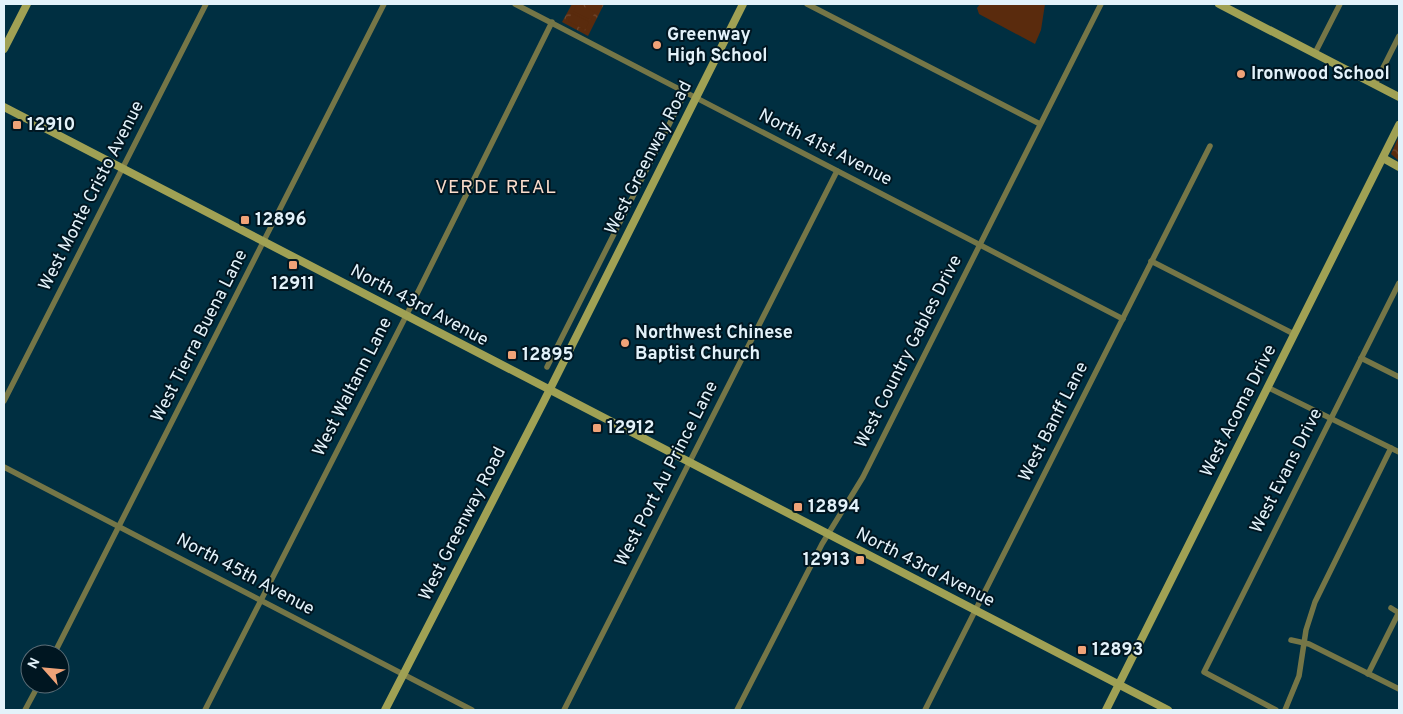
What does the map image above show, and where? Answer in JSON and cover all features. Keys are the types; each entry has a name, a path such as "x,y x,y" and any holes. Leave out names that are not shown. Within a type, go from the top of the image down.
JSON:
{"main road":[{"path":"4,49 27,4"},
{"name":"West Greenway Road","path":"385,710 549,391 743,4"},
{"path":"1219,4 1399,97"},
{"name":"North 43rd Avenue","path":"4,106 549,391 1168,710"},
{"name":"West Acoma Drive","path":"1106,710 1399,125"},
{"path":"1383,158 1399,166"}],"street":[{"name":"West Monte Cristo Avenue","path":"4,401 206,4"},
{"name":"West Tierra Buena Lane","path":"59,644 265,242 384,4"},
{"name":"North 41st Avenue","path":"515,4 1123,318"},
{"path":"807,4 1040,124"},
{"name":"West Country Gables Drive","path":"737,710 828,535 863,477 1101,4"},
{"path":"1315,53 1340,4"},
{"name":"West Waltann Lane","path":"204,710 406,316 552,22"},
{"path":"1375,84 1399,36"},
{"name":"West Greenway Road","path":"547,367 685,93"},
{"name":"West Banff Lane","path":"925,710 1210,146"},
{"name":"West Port Au Prince Lane","path":"564,710 837,171"},
{"path":"1151,261 1294,334"},
{"name":"West Evans Drive","path":"1276,710 1204,672 1399,283"},
{"path":"557,346 568,352"},
{"path":"1361,358 1399,377"},
{"path":"1268,387 1399,452"},
{"path":"1286,710 1298,676 1304,642 1315,602 1391,448"},
{"name":"North 45th Avenue","path":"4,467 472,710"},
{"path":"1368,674 1399,613 1391,608"},
{"path":"1291,640 1304,642 1399,689"},
{"path":"25,710 34,694"}],"green space":[{"path":"572,4 604,4 588,36 562,22"},
{"path":"577,4 595,12 591,20 573,11"},
{"path":"980,4 1045,4 1041,30 1035,44 979,14 977,8"},
{"path":"572,13 589,22 585,30 568,21"},
{"path":"1399,136 1399,161 1391,154"}],"place":[{"name":"Greenway High School","path":"657,45"},
{"name":"Ironwood School","path":"1241,74"},
{"name":"12910","path":"17,125"},
{"name":"12896","path":"245,220"},
{"name":"12911","path":"293,265"},
{"name":"Northwest Chinese Baptist Church","path":"625,343"},
{"name":"12895","path":"512,355"},
{"name":"12912","path":"597,428"},
{"name":"12894","path":"798,507"},
{"name":"12913","path":"860,560"},
{"name":"12893","path":"1082,650"}],"district":[{"name":"VERDE REAL","path":"496,188"}]}
